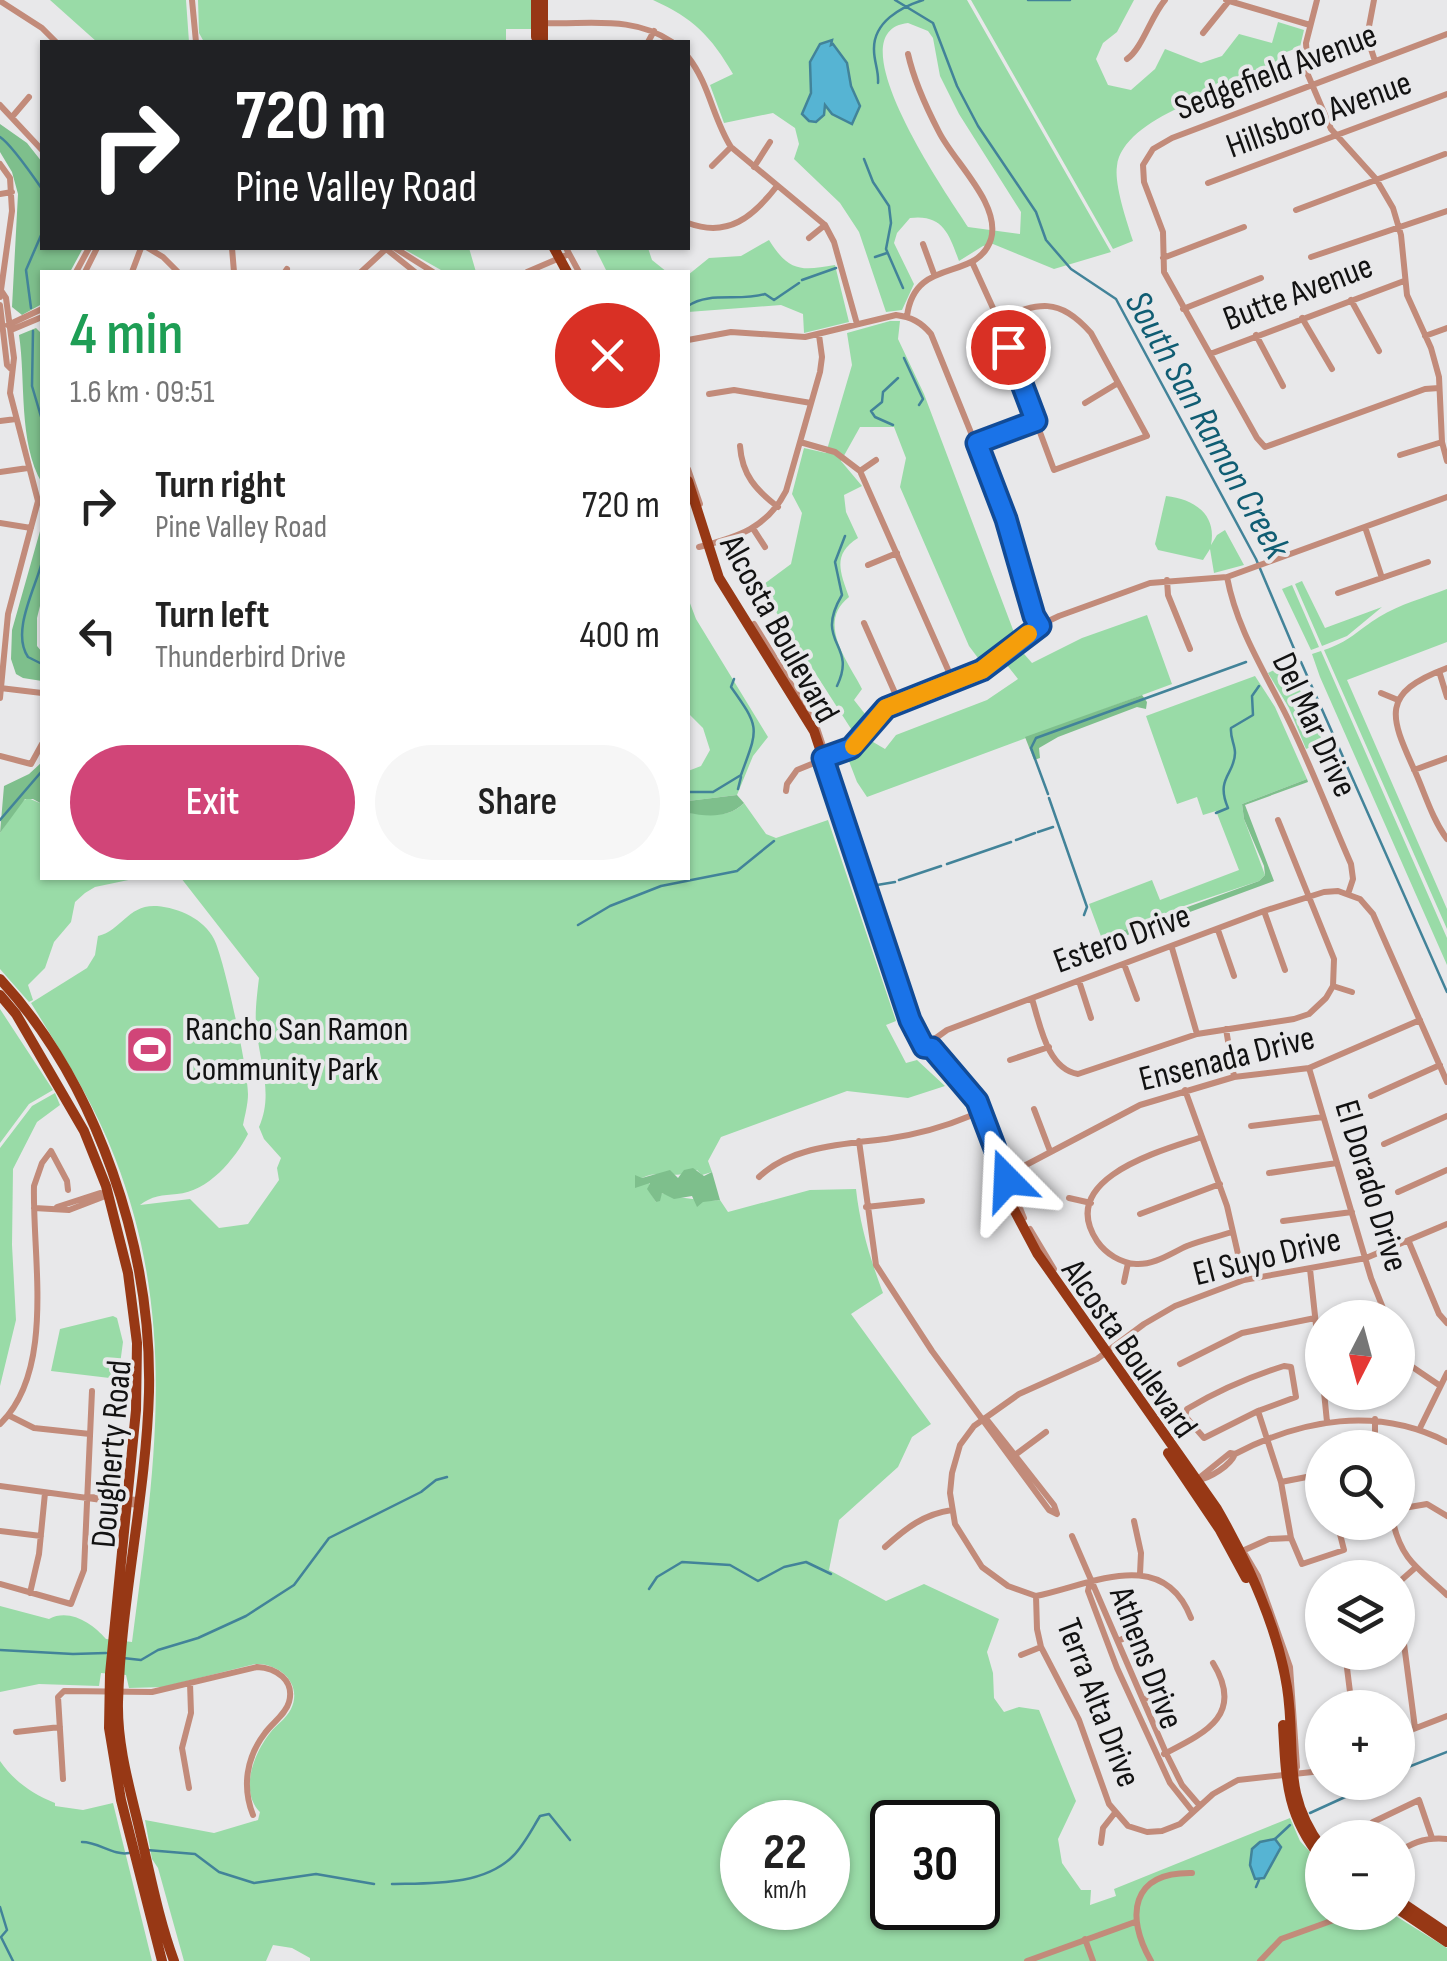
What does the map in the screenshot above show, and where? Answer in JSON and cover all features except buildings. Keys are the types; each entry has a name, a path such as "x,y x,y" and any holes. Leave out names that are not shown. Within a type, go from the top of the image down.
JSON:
{"main road":[{"path":"536,0 542,23"},
{"path":"542,40 543,0"},
{"name":"Alcosta Boulevard","path":"690,489 705,545"},
{"name":"Alcosta Boulevard","path":"690,503 718,578 814,731 820,759 922,1048 962,1090 1036,1253 1158,1428 1238,1553 1278,1668 1297,1823 1305,1834"},
{"name":"Dougherty Road","path":"0,980 28,1013 68,1076 98,1136 114,1193 128,1273 136,1343 136,1410 133,1502 114,1691 113,1758 143,1868 162,1961"},
{"name":"Dougherty Road","path":"0,995 16,1014 84,1130 114,1193"},
{"name":"Alcosta Boulevard","path":"1106,1352 1193,1483"},
{"name":"Alcosta Boulevard","path":"1290,1776 1306,1820"},
{"name":"Dougherty Road","path":"143,1868 174,1961"},
{"path":"1415,1911 1447,1933"},
{"path":"1415,1920 1447,1942"}],"street":[{"path":"0,0 54,40"},
{"path":"192,0 196,40"},
{"path":"1127,59 1134,54 1148,22 1165,0"},
{"path":"1317,0 1305,56 1312,87 1335,136 1376,179 1393,208 1411,308 1436,364 1447,460"},
{"path":"1374,0 1367,37 1374,61"},
{"path":"1202,33 1227,1 1310,25"},
{"path":"542,23 632,23 669,40"},
{"path":"649,40 654,31"},
{"name":"Sedgefield Avenue","path":"1440,388 1265,447 1164,272 1163,232 1144,182 1143,165 1153,150 1172,138 1447,34"},
{"path":"907,316 912,293 934,274 972,262 990,242 993,228 990,212 941,136 908,54"},
{"path":"690,60 731,147 825,225 834,242 858,324"},
{"name":"Hillsboro Avenue","path":"1208,183 1447,94"},
{"path":"12,116 29,97"},
{"path":"0,105 40,148"},
{"path":"754,168 770,142"},
{"path":"712,166 731,147"},
{"path":"1296,210 1445,154"},
{"path":"0,164 10,178 12,192 1,297 5,328"},
{"path":"690,223 711,228 741,222 777,186"},
{"path":"0,194 12,192"},
{"path":"1310,258 1447,211"},
{"path":"809,238 825,225"},
{"path":"1163,258 1244,228"},
{"path":"923,244 934,274"},
{"path":"149,250 163,256 176,270"},
{"path":"362,270 384,250"},
{"path":"388,250 414,270"},
{"path":"398,250 430,270"},
{"path":"531,270 563,252"},
{"path":"972,262 1054,470 1147,436 1091,332 1059,308 1035,305 998,320"},
{"path":"1183,310 1261,278"},
{"name":"Butte Avenue","path":"1210,354 1404,280"},
{"path":"0,698 4,613 38,501 10,392 1,297"},
{"path":"1350,300 1379,351"},
{"path":"5,328 40,310"},
{"path":"690,340 731,332 788,337 818,334 887,316 907,316 931,334 1006,519 1040,626"},
{"path":"5,328 40,318"},
{"path":"1302,318 1332,368"},
{"path":"1426,336 1447,328"},
{"path":"705,545 754,530 778,507 786,491 822,357 818,334"},
{"path":"1256,335 1284,386"},
{"path":"1018,375 1044,362"},
{"path":"0,370 10,369"},
{"path":"1085,403 1118,383"},
{"path":"709,394 734,390 811,403"},
{"path":"0,421 16,419"},
{"path":"977,443 1036,421"},
{"path":"800,442 834,452 860,471 953,680"},
{"path":"1400,455 1442,442"},
{"path":"740,446 750,483 778,507"},
{"path":"860,471 876,460"},
{"path":"0,472 28,468"},
{"name":"Alcosta Boulevard","path":"690,475 698,494 705,545"},
{"path":"786,791 796,770 851,748 876,718 899,702 982,670 1040,626 1123,592 1167,580 1227,578 1447,497"},
{"path":"0,524 31,528"},
{"path":"1365,527 1382,578"},
{"path":"754,530 764,547"},
{"path":"868,566 897,554"},
{"path":"1338,593 1428,562"},
{"name":"Del Mar Drive","path":"1227,578 1252,654 1282,708 1351,864 1353,878 1348,894"},
{"path":"1167,580 1168,595 1190,649"},
{"path":"864,623 899,702"},
{"path":"1447,696 1443,669 1409,686 1398,700 1395,723 1447,839"},
{"path":"1,688 40,693"},
{"path":"1381,694 1398,700"},
{"path":"0,756 31,764 40,748"},
{"path":"1414,770 1447,758"},
{"path":"1032,999 1049,1047 1062,1068 1078,1074 1196,1034 1294,1020 1308,1014 1333,986 1334,959 1278,820"},
{"name":"Estero Drive","path":"922,1048 947,1030 1264,911 1310,896 1338,891 1348,894"},
{"path":"1348,894 1360,899 1374,914 1447,1082"},
{"path":"1264,911 1285,970"},
{"path":"1218,930 1234,976"},
{"path":"1172,948 1196,1034"},
{"path":"1124,964 1137,999"},
{"path":"1079,981 1091,1018"},
{"path":"1333,986 1352,992"},
{"name":"Ensenada Drive","path":"999,1175 1112,1118 1184,1090 1234,1077 1309,1068 1420,1020"},
{"path":"1226,1028 1234,1077"},
{"path":"1010,1060 1049,1047"},
{"name":"Alcosta Boulevard","path":"922,1048 932,1048 977,1101 999,1175"},
{"path":"1371,1096 1440,1065"},
{"name":"El Dorado Drive","path":"1309,1068 1380,1300"},
{"path":"1184,1090 1220,1184 1244,1280"},
{"path":"1034,1109 1050,1151"},
{"path":"760,1178 779,1164 818,1148 888,1139 973,1115"},
{"path":"1384,1144 1447,1116"},
{"path":"1251,1126 1323,1117"},
{"path":"1200,1138 1112,1174 1096,1189 1090,1204 1090,1220 1098,1242 1115,1258 1128,1263 1154,1262 1232,1232"},
{"path":"858,1141 876,1265 932,1351 1056,1514 1058,1510 1033,1482"},
{"path":"0,1424 24,1382 37,1334 36,1177 51,1151 68,1190"},
{"path":"1269,1173 1337,1163"},
{"path":"1398,1192 1447,1170"},
{"path":"1140,1214 1220,1184"},
{"path":"34,1208 56,1208 114,1193"},
{"path":"1069,1198 1090,1204"},
{"path":"866,1207 922,1201"},
{"path":"1282,1221 1352,1212"},
{"name":"El Suyo Drive","path":"983,1419 1019,1394 1080,1368 1175,1306 1244,1280 1366,1258 1447,1224"},
{"path":"1408,1242 1439,1314 1447,1323"},
{"path":"1124,1282 1128,1263"},
{"path":"1310,1269 1314,1300"},
{"path":"1180,1364 1242,1333 1305,1320"},
{"path":"1291,1367 1296,1397 1258,1411 1204,1438 1185,1412 1245,1378 1291,1367"},
{"path":"1415,1369 1439,1386"},
{"path":"1420,1428 1447,1373"},
{"path":"0,1584 71,1604 84,1570 92,1391"},
{"path":"1326,1410 1327,1422"},
{"path":"1258,1411 1281,1482 1297,1558 1302,1564 1344,1550 1342,1540"},
{"path":"8,1415 34,1428 90,1434"},
{"path":"983,1419 965,1436 956,1454 950,1483 952,1510 964,1543 982,1567 1008,1586 1036,1596 1140,1574 1165,1584 1180,1597 1191,1618"},
{"path":"1193,1483 1267,1437 1327,1422 1375,1420 1420,1428 1447,1442"},
{"path":"1375,1420 1375,1430"},
{"path":"1014,1456 1046,1432"},
{"path":"1281,1482 1305,1477"},
{"path":"0,1486 133,1502"},
{"path":"30,1593 45,1493"},
{"path":"1415,1506 1427,1504 1447,1516"},
{"path":"885,1547 919,1520 952,1510"},
{"path":"1134,1521 1141,1553 1140,1574"},
{"path":"0,1531 41,1536"},
{"path":"1072,1536 1090,1582"},
{"path":"1238,1553 1270,1539 1291,1538"},
{"path":"1415,1569 1447,1595"},
{"name":"Athens Drive","path":"1193,1812 1170,1783 1162,1755 1143,1700 1096,1586 1090,1582 1088,1591 1108,1647 1162,1755 1200,1806"},
{"name":"Terra Alta Drive","path":"1036,1596 1042,1647 1079,1720 1114,1814 1128,1826 1147,1832 1162,1831 1180,1824 1213,1794 1238,1780 1305,1774"},
{"path":"1118,1641 1134,1634"},
{"path":"1022,1655 1042,1647"},
{"path":"1162,1755 1209,1730 1221,1715 1224,1690 1213,1663"},
{"path":"64,1779 60,1694 64,1691 152,1692 264,1667 279,1673 288,1686 288,1707 265,1733 248,1770 246,1791 254,1815"},
{"path":"189,1788 182,1748 191,1713 190,1683"},
{"path":"1143,1700 1160,1692"},
{"path":"1415,1728 1447,1716"},
{"path":"16,1732 60,1726"},
{"path":"1377,1820 1419,1800 1432,1838"},
{"path":"1101,1843 1103,1828 1114,1814"},
{"path":"1415,1843 1447,1839"},
{"path":"1150,1961 1135,1922 1136,1904 1146,1890 1181,1873 1192,1873"},
{"path":"1027,1961 1135,1922"},
{"path":"1260,1961 1282,1940 1308,1930"},
{"path":"1085,1939 1093,1961"}],"green space":[{"path":"50,0 186,0 189,40 95,40"},
{"path":"198,0 531,0 531,29 506,29 506,40 203,40 199,33"},
{"path":"653,0 967,0 1111,252 1054,269 993,244 959,261 943,228 930,219 910,218 894,243 914,284 902,310 886,312 859,232 840,203 794,159 799,144 795,128 773,113 724,123 710,85 733,74 700,30","holes":["908,23 928,31 933,38 940,76 959,114 1021,212 1020,234 968,227 903,117 889,84 883,54 888,33"]},
{"path":"971,0 1134,0 1117,32 1103,43 1096,59 1108,85 1131,90 1155,69 1165,49 1201,63 1222,56 1239,34 1272,43 1278,22 1304,30 1300,47 1278,55 1276,70 1159,118 1124,148 1117,166 1117,183 1133,241 1113,249"},
{"path":"0,124 27,143 40,159 40,250 82,250 71,270 40,270 40,305 22,315 12,307 18,194 12,172 0,152"},
{"path":"769,240 783,258 797,267 835,265 849,322 804,333 803,314 781,305 690,312 690,273 709,258 741,256"},
{"path":"406,250 470,250 475,270 441,270"},
{"path":"596,250 649,250 652,260 664,270 606,270"},
{"path":"900,321 898,339 924,394 1015,635 981,662 969,646 900,487 906,458 894,427 860,427 841,461 862,486 844,495 846,512 858,538 841,557 849,597 835,618 835,630 862,689 854,700 869,719 862,731 868,739 885,749 896,735 987,700 1018,679 1003,660 1018,647 1032,663 1082,638 1147,615 1172,684 867,797 847,756 862,746 760,587 791,564 802,513 792,494 804,448 826,453 852,365 847,333"},
{"path":"36,328 40,332 40,479 26,430 19,335"},
{"path":"1166,496 1201,510 1210,525 1211,545 1225,530 1244,565 1214,573 1210,549 1203,560 1158,550 1155,544"},
{"path":"40,531 40,681 16,674 11,659 12,630"},
{"path":"1302,581 1325,628 1382,607 1347,636 1322,646 1295,584"},
{"path":"1292,585 1319,647 1311,650 1282,589"},
{"path":"1447,589 1447,642 1347,680 1447,909 1447,929 1324,650 1387,612"},
{"path":"690,603 768,737 753,756 737,795 690,801 690,770 701,766 710,750 703,728 690,715"},
{"path":"1321,651 1447,938 1447,965 1320,677 1312,654"},
{"path":"1288,663 1323,742 1306,749 1289,708 1268,673"},
{"path":"1255,676 1275,707 1307,779 1242,804 1265,875 1259,881 1102,939 1089,904 1152,880 1160,900 1239,870 1216,811 1203,815 1197,797 1177,804 1146,716"},
{"path":"1142,695 1146,709 1137,707 1058,737 1039,748 1040,758 1034,760 1025,737"},
{"path":"40,764 40,803 25,799 0,833 4,786"},
{"path":"1307,779 1308,782 1245,805 1274,881 1103,944 1102,939 1116,933 1259,881 1265,875 1264,866 1244,819 1242,804"},
{"path":"737,795 744,803 731,812 709,815 690,813 690,801"},
{"path":"28,798 40,803 40,880 128,880 95,887 75,902 71,922 54,942 45,968 28,985 33,1000 29,1002 0,969 0,833"},
{"path":"744,803 766,834 776,838 828,820 896,1021 886,1025 906,1063 917,1060 945,1086 908,1098 847,1091 721,1137 708,1161 712,1172 702,1175 697,1170 642,1178 645,1183 650,1182 648,1189 656,1202 662,1193 720,1200 728,1212 810,1190 856,1189 866,1242 883,1293 851,1314 931,1424 912,1437 898,1467 839,1520 829,1570 886,1601 924,1584 999,1619 987,1652 994,1698 1004,1712 1019,1707 1039,1710 1076,1801 1058,1839 1062,1863 1081,1890 1091,1890 1090,1905 1116,1896 1114,1889 1290,1818 1305,1846 1305,1930 1415,1928 1447,1948 1447,1961 310,1961 292,1948 273,1945 266,1961 184,1961 158,1868 152,1859 145,1820 214,1833 258,1820 260,1812 250,1794 251,1772 264,1741 291,1709 294,1691 287,1677 273,1667 255,1664 163,1687 129,1688 126,1675 101,1673 99,1686 39,1684 0,1692 0,1606 49,1619 73,1617 88,1623 106,1639 132,1642 148,1518 156,1398 148,1279 135,1219 97,1118 31,1003 87,968 95,955 98,936 139,909 174,909 204,926 218,950 235,1015 247,1081 243,1125 248,1134 236,1154 210,1181 188,1192 157,1196 140,1205 190,1199 219,1228 248,1224 279,1180 277,1168 281,1158 259,1127 266,1092 256,1027 259,978 183,880 690,880 690,813 731,812"},
{"path":"0,1009 53,1090 29,1104 0,1143"},
{"path":"55,1093 60,1105 37,1122 13,1169 16,1320 0,1386 0,1148 32,1106"},
{"path":"693,1168 704,1176 712,1172 720,1200 703,1202 697,1207 692,1196 674,1199 662,1193 656,1202 647,1189 650,1183 635,1188 635,1175 642,1178 670,1170 678,1178 684,1170"},
{"path":"117,1318 123,1342 118,1379 51,1371 60,1329"},
{"path":"0,1761 17,1781 55,1806 83,1810 113,1803 152,1961 0,1961"}],"water":[{"path":"832,40 831,45 847,63 860,106 852,124 832,114 825,105 824,115 816,122 802,114 811,93 810,62 820,44"},
{"path":"1275,1839 1281,1847 1264,1878 1255,1879 1250,1865 1252,1849 1260,1842"}],"waterway":[{"name":"South San Ramon Creek","path":"895,0 933,23 957,86 978,126 1036,212 1046,240 1071,269 1116,299 1256,559 1295,651"},
{"path":"878,83 874,50 878,31 898,12 923,0"},
{"path":"1028,0 1070,0"},
{"path":"0,137 40,186"},
{"path":"864,159 889,206 891,223 886,249 903,288"},
{"path":"31,308 26,270 40,238"},
{"path":"875,257 887,253"},
{"path":"802,280 836,268"},
{"path":"690,305 705,299 765,294 774,300 799,283"},
{"path":"33,331 32,386 40,413"},
{"path":"904,358 923,399 919,405"},
{"path":"893,425 871,411 898,378"},
{"path":"837,686 843,661 832,624 842,595 835,562 845,536"},
{"path":"40,568 22,635 28,657 40,663"},
{"path":"1048,794 1031,748 1036,738 1246,662"},
{"name":"South San Ramon Creek","path":"1301,662 1447,992"},
{"path":"690,792 713,792 741,775 754,729 731,687 734,679"},
{"path":"1216,813 1228,808 1224,790 1235,750 1231,728 1253,715 1252,696 1259,686"},
{"path":"0,820 40,773"},
{"path":"738,789 741,777"},
{"path":"1049,798 1087,907 1084,915"},
{"path":"1038,832 1053,827"},
{"path":"1016,840 1035,833"},
{"path":"578,925 610,906 661,886 737,871 774,841"},
{"path":"947,864 1011,842"},
{"path":"899,880 941,866"},
{"path":"877,885 895,882"},
{"path":"123,1658 141,1660 246,1616 294,1585 329,1538 447,1477"},
{"path":"649,1589 657,1577 682,1562 730,1565 758,1581 784,1567 806,1562 831,1574"},
{"path":"0,1650 106,1653"},
{"path":"1415,1764 1447,1752"},
{"path":"1310,1813 1339,1800"},
{"path":"392,1884 456,1881 487,1873 513,1856 540,1816 549,1814 570,1840"},
{"path":"1275,1839 1290,1825"},
{"path":"82,1842 129,1853"},
{"path":"147,1850 195,1854 219,1872 254,1883 316,1874 374,1884"},
{"path":"1256,1887 1259,1880"},
{"path":"0,1907 7,1930 1,1937 13,1961"}],"slow traffic":[{"path":"854,746 886,708 982,670 1028,634"}],"place":[{"name":"Rancho San Ramon Community Park","path":"150,1049"}],"route":[{"path":"1007,1180 977,1101 932,1048 924,1047 910,1020 823,758 858,743 886,708 982,670 1040,626 977,443 1036,421 1008,347"}]}
